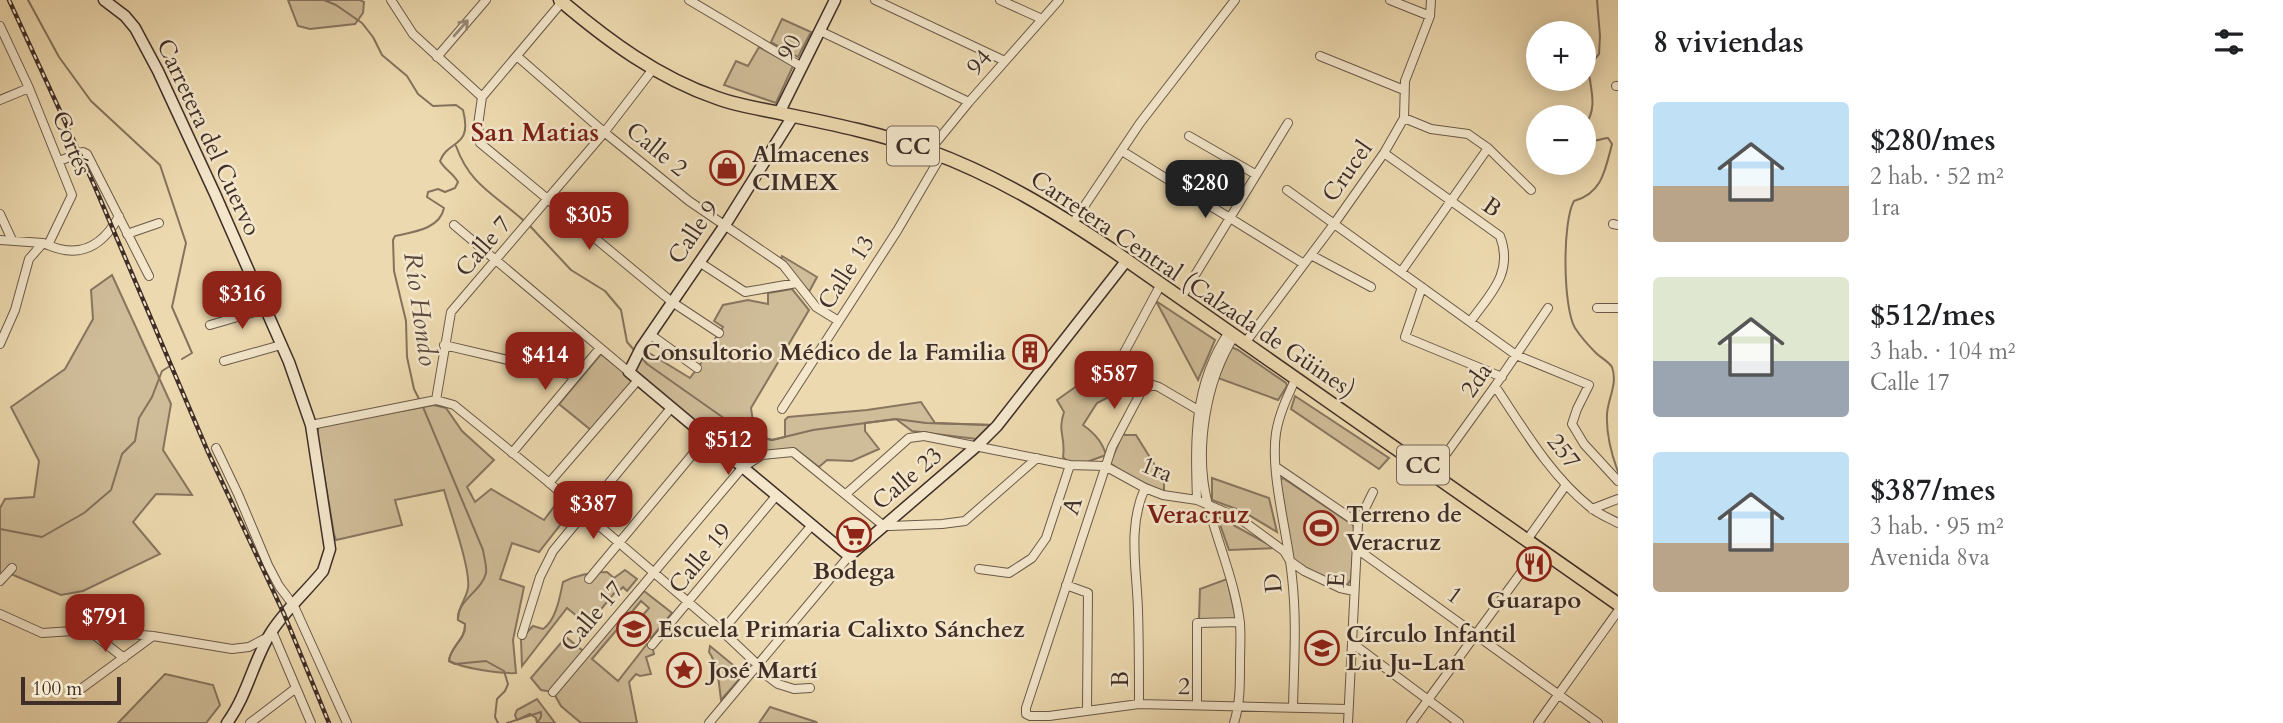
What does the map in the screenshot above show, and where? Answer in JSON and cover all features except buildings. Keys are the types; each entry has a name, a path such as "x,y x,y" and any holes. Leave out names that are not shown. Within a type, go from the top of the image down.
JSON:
{"main road":[{"name":"Carretera Central (Calzada de Güines)","path":"561,1 653,69 718,99 877,135 935,153 1015,188 1127,260 1618,604"},
{"path":"1599,590 1618,593"}],"street":[{"name":"Carretera del Cuervo","path":"104,0 125,16 135,28 158,71 281,345 311,425 330,549 323,571 284,614 270,634 240,703 227,723"},
{"path":"391,0 414,34 482,97"},
{"path":"437,57 486,0"},
{"path":"689,0 802,67"},
{"path":"875,0 1005,61"},
{"path":"1000,0 1042,19"},
{"name":"94","path":"935,153 969,102 1059,0"},
{"path":"1073,223 1148,112 1235,0"},
{"path":"1390,0 1430,16"},
{"name":"Crucel","path":"1236,337 1304,264 1384,153 1404,118 1405,81 1430,16 1431,0"},
{"path":"561,1 518,57 482,97 478,125 480,143 672,302 719,333"},
{"name":"90","path":"779,113 832,1"},
{"name":"Cortés","path":"0,26 29,88 72,195 46,244 29,259 15,310 0,344"},
{"path":"820,31 969,102"},
{"path":"1320,56 1404,90"},
{"name":"Calle 2","path":"518,57 689,201 783,265 816,307 837,320"},
{"name":"Calle 7","path":"436,400 451,312 604,132 653,69"},
{"path":"0,100 29,88"},
{"name":"Calle 9","path":"631,368 641,348 725,225 793,116"},
{"path":"1404,118 1431,129 1468,134 1488,148 1531,190"},
{"path":"1181,298 1288,123"},
{"path":"1189,136 1255,174"},
{"path":"1401,272 1488,148"},
{"path":"1122,151 1304,264"},
{"path":"59,161 83,152 87,154 149,276"},
{"name":"Calle 13","path":"782,408 897,231 935,153"},
{"name":"B","path":"1384,153 1500,236 1505,250 1505,261 1497,284 1470,322"},
{"path":"1287,190 1516,355 1589,385 1572,424 1584,444 1618,481"},
{"path":"0,214 12,240"},
{"path":"0,240 83,251 97,243 113,228 119,216"},
{"path":"127,234 159,223"},
{"path":"454,225 600,348 631,368 638,380 849,556"},
{"path":"1311,255 1371,288"},
{"name":"Calle 23","path":"709,723 849,556 997,426 1127,260"},
{"path":"699,262 745,292 797,283"},
{"path":"1110,379 1161,284"},
{"path":"1422,287 1405,337 1502,377"},
{"path":"1597,308 1618,307"},
{"name":"2da","path":"1433,472 1548,308"},
{"path":"210,325 265,309"},
{"path":"651,335 697,368"},
{"path":"1197,500 1195,442 1201,413 1222,358 1236,337"},
{"path":"224,361 281,345"},
{"path":"444,345 576,376"},
{"path":"512,453 600,348"},
{"name":"D","path":"1293,707 1295,623 1290,561 1276,467 1276,433 1284,403 1296,378"},
{"path":"549,483 638,380"},
{"name":"A","path":"1026,708 1105,466 1121,429 1146,387 1153,385 1201,413"},
{"name":"257","path":"1495,386 1530,439 1566,485 1592,509 1618,523"},
{"path":"311,425 436,400 454,405 722,631 766,675 778,684 794,689 810,688"},
{"path":"522,635 545,566 563,538 671,408"},
{"path":"1201,413 1204,490 1240,622 1240,707 1234,723"},
{"name":"1ra","path":"846,494 909,439 924,436 1070,465 1105,466 1145,488 1163,495 1197,500 1239,519 1284,551 1290,561 1325,582 1354,591"},
{"path":"589,579 707,437"},
{"path":"216,448 239,494 268,565 294,606 347,723"},
{"path":"742,468 762,455 793,452 884,526 923,525 965,521 1037,458"},
{"path":"979,569 1009,573 1032,558 1046,538 1070,465"},
{"path":"1276,467 1357,523"},
{"name":"Calle 17","path":"553,692 742,468"},
{"path":"1527,540 1566,485"},
{"name":"B","path":"1139,704 1138,609 1133,541 1139,502 1145,488"},
{"name":"E","path":"1348,723 1357,523 1373,492"},
{"name":"Calle 19","path":"652,645 776,496"},
{"path":"1592,509 1618,499"},
{"path":"722,631 812,525"},
{"path":"1411,723 1539,548"},
{"name":"1","path":"1357,549 1598,723"},
{"path":"0,580 12,568"},
{"path":"1066,585 1088,593 1087,710"},
{"path":"1538,723 1618,611"},
{"path":"0,614 42,633 88,630 153,636 232,649 249,647 270,634 312,723"},
{"path":"1197,705 1197,623 1240,622"},
{"path":"88,630 124,658"},
{"path":"75,694 153,636"},
{"path":"1352,643 1459,723"},
{"path":"250,723 296,688"},
{"name":"2","path":"1026,708 1026,714 1030,716 1139,704 1348,709"}],"shaded area":[{"path":"288,0 360,0 364,2 363,13 355,24 310,29 298,26"},
{"path":"782,19 811,32 798,57 771,42"},
{"path":"759,47 793,66 776,103 724,85 736,61 748,66"},
{"path":"782,256 817,277 809,292 781,259"},
{"path":"112,275 171,404 163,450 192,495 156,494 133,522 160,554 83,591 61,595 6,572 0,583 0,508 5,499 34,497 39,461 11,407 65,369 93,319 91,290"},
{"path":"792,289 809,310 751,408 755,436 772,440 785,437 785,420 788,417 921,402 935,423 990,425 976,439 912,431 896,419 865,423 865,431 879,449 852,461 827,460 819,467 795,449 746,461 745,455 752,441 730,434 710,437 632,372 644,350 690,378 715,344 715,339 723,327 714,321 723,305 748,300 768,304 768,293"},
{"path":"1156,301 1215,340 1198,380"},
{"path":"1231,347 1286,383 1287,386 1278,400 1218,378"},
{"path":"601,354 633,380 591,430 559,404"},
{"path":"1114,363 1117,366 1114,392 1097,403 1083,425 1097,438 1106,455 1084,463 1068,462 1063,457 1061,425 1064,412 1057,400 1081,383 1088,382 1101,368"},
{"path":"1295,396 1389,458 1379,469 1291,409"},
{"path":"434,405 446,408 462,431 494,460 467,487 475,502 491,489 544,520 556,504 568,515 539,552 512,543 500,579 524,587 513,640 516,673 481,670 449,661 465,630 465,624 458,620 458,616 467,592 468,579 444,490 395,500 402,525 336,540 334,534 317,433 319,426"},
{"path":"1123,433 1136,435 1164,480 1164,492 1128,476 1110,463"},
{"path":"1212,478 1269,498 1277,532 1242,511 1212,500"},
{"name":"Terreno de Veracruz","path":"1283,478 1353,525 1355,532 1351,579 1348,584 1326,580 1293,559 1280,480"},
{"path":"1217,516 1275,548 1229,550"},
{"path":"625,570 637,579 627,591 623,587 616,591 588,625 567,608 522,666 521,639 533,626 543,629 551,620 557,608 563,582 579,576 607,572 614,578"},
{"path":"1227,579 1236,619 1199,620 1200,589"},
{"path":"644,591 672,613 651,638 635,624 649,608 641,601 592,659 618,681 647,644 652,645 654,654 646,657 651,674 636,674 629,682 637,723 581,723 561,706 553,692 541,690 531,678 566,637 588,655"},
{"path":"710,646 744,674 721,700 716,669 709,652"},
{"path":"165,674 213,685 220,705 206,723 118,723"},
{"path":"537,699 555,723 537,723 536,718 530,714 517,720 517,710"},
{"path":"770,707 816,722 817,723 759,723"}],"waterway":[{"path":"28,0 59,57 91,101 160,165 186,243 172,307 192,353 182,359"},
{"name":"Río Hondo","path":"324,0 362,23 382,55 407,76 418,94 433,106 456,105 463,110 465,131 440,161 458,182 455,188 445,192 438,189 428,192 427,197 444,208 441,215 431,225 395,236 393,240 394,271 406,321 407,357 419,399"},
{"path":"1592,105 1588,67 1599,54 1597,0"},
{"path":"1596,141 1608,138 1612,144 1601,180 1591,193 1574,201 1570,212 1566,245 1566,285 1575,328 1593,350 1609,363 1614,373 1607,429 1618,472"},
{"path":"456,146 476,180 523,220"},
{"path":"530,226 571,270 605,291 621,310 627,342 635,351"},
{"path":"641,357 647,364 745,433 772,440 813,430 896,419 926,423 992,425"},
{"path":"0,529 42,537 84,513 111,490 122,454 135,441 139,418 152,397 162,371 170,366"},
{"name":"Río Hondo","path":"423,407 483,550 486,567 484,579 458,613 458,620 465,624 465,630 449,661 455,664 486,661 504,671 508,684 497,699 495,717 498,723"},
{"name":"Río Hondo","path":"507,723 541,712 537,723"}],"railway":[{"path":"9,0 95,187 208,452 284,614 329,723"}],"place":[{"name":"Almacenes CIMEX","path":"727,168"},
{"name":"Consultorio Médico de la Familia","path":"1030,352"},
{"name":"Terreno de Veracruz","path":"1321,528"},
{"name":"Bodega","path":"854,535"},
{"name":"Guarapo","path":"1534,564"},
{"name":"Escuela Primaria Calixto Sánchez","path":"634,629"},
{"name":"Círculo Infantil Liu Ju-Lan","path":"1322,648"},
{"name":"José Martí","path":"684,670"}],"district":[{"name":"San Matias","path":"535,132"},
{"name":"Veracruz","path":"1198,514"}]}
